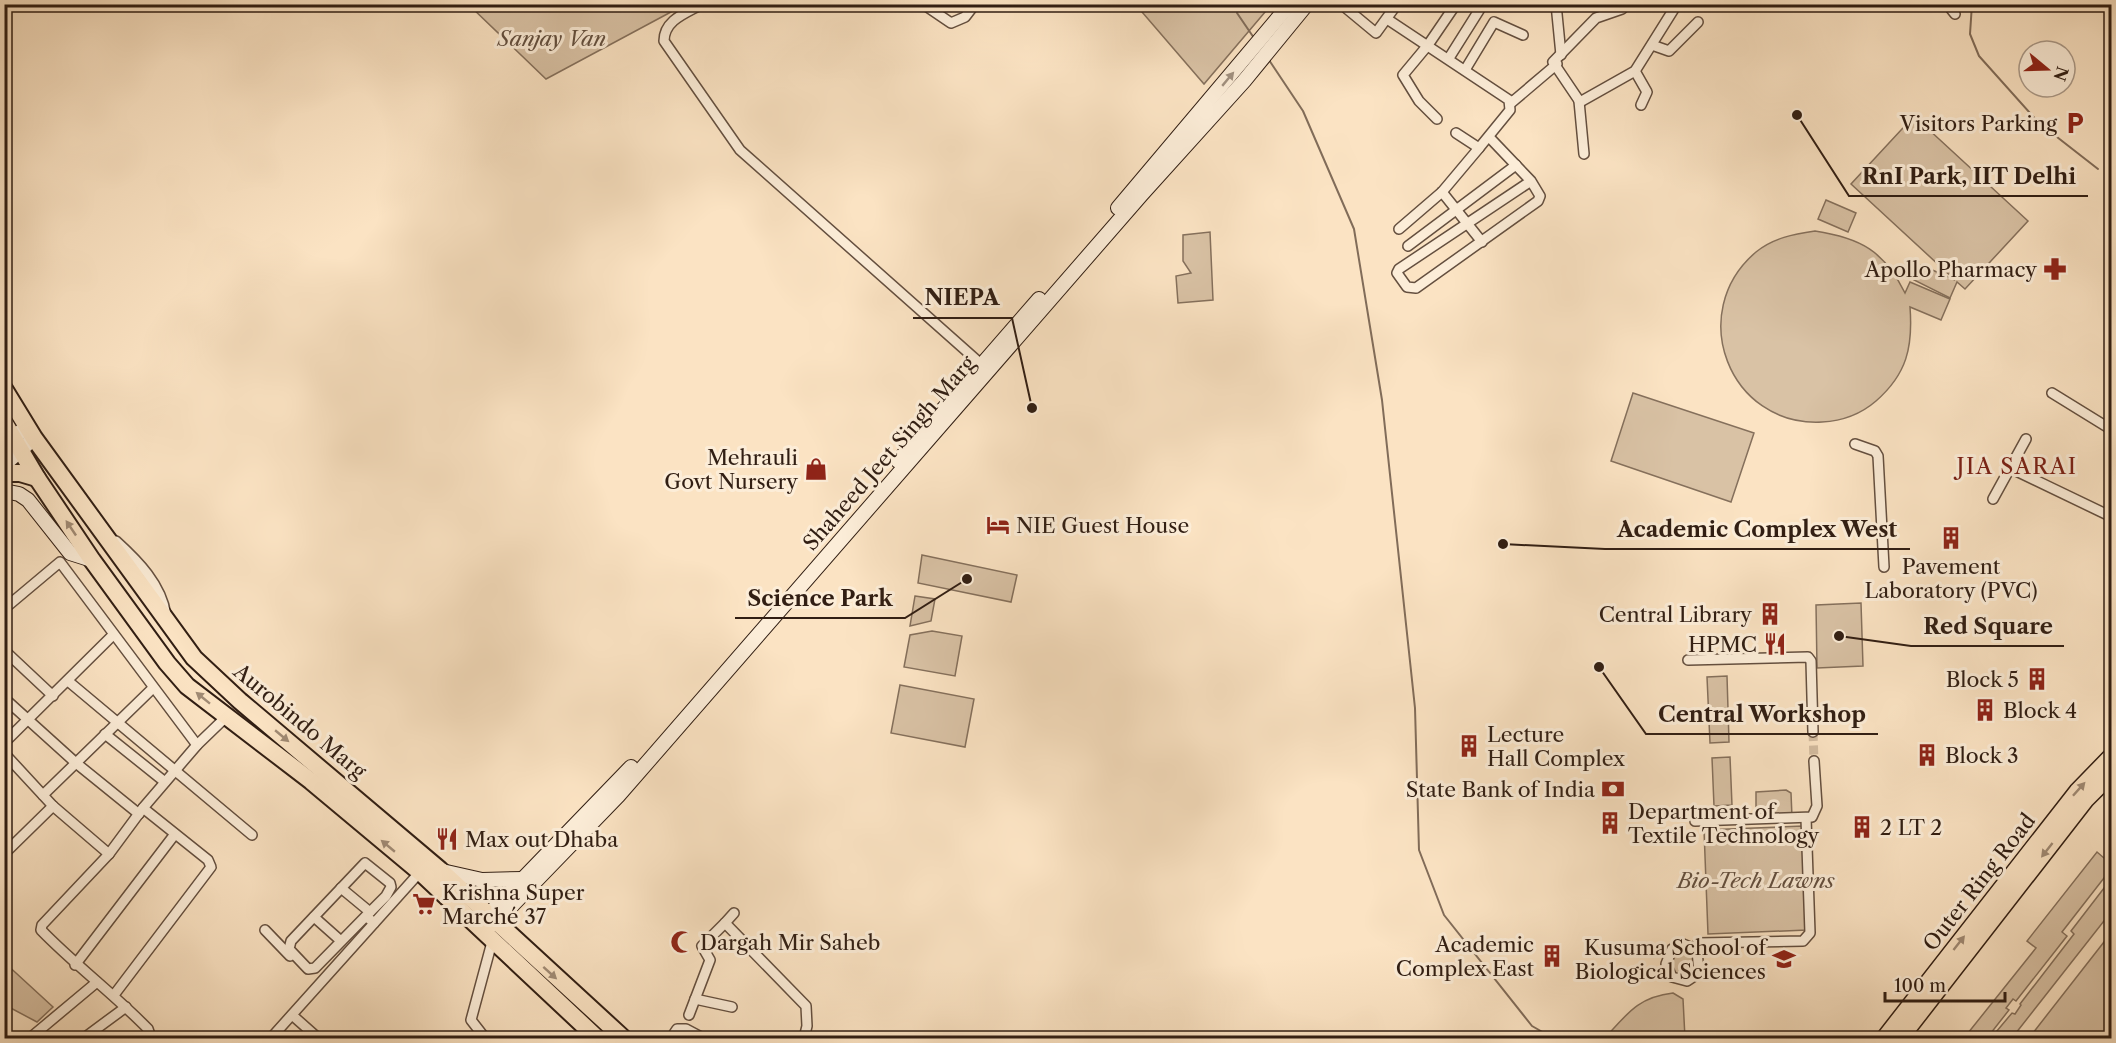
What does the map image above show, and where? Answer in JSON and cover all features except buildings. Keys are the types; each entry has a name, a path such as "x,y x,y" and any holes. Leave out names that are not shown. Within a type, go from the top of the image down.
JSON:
{"highway":[{"name":"Aurobindo Marg","path":"4,389 20,439 37,478 92,560 167,663 187,686 310,781 420,872 464,912 489,928 623,1038"},
{"name":"Aurobindo Marg","path":"4,422 101,527 194,658 233,695 440,870 489,928 597,1038"},
{"path":"4,473 20,473 37,478"}],"main road":[{"name":"Shaheed Jeet Singh Marg","path":"1262,50 1290,4"},
{"name":"Shaheed Jeet Singh Marg","path":"489,928 618,796 985,368 1262,50 1307,4"},
{"name":"Shaheed Jeet Singh Marg","path":"489,928 523,879 563,840 674,718 985,368"},
{"path":"4,465 20,439"},
{"path":"4,491 19,494 32,503 70,553 92,560"},
{"name":"Outer Ring Road","path":"1884,1038 2077,791 2112,755"},
{"name":"Outer Ring Road","path":"1901,1038 2086,800 2112,774"},
{"path":"440,870 476,880 523,879"}],"street":[{"path":"702,4 671,23 665,33 664,41 740,150 985,368"},
{"path":"923,4 951,23 965,17 975,4"},
{"path":"1341,4 1376,33 1397,4"},
{"path":"1437,119 1419,101 1403,78 1405,71 1428,45 1456,4"},
{"path":"1449,58 1482,4"},
{"path":"1556,4 1559,60 1579,101 1584,154"},
{"path":"1399,229 1442,192 1510,110 1511,103 1559,60 1596,18 1622,9 1627,4"},
{"path":"1579,101 1583,102 1635,71 1677,4"},
{"path":"1947,4 1955,14"},
{"path":"1387,20 1449,58 1511,103"},
{"path":"1465,70 1494,22 1523,35"},
{"path":"1652,45 1669,51 1698,22"},
{"path":"1635,71 1647,92 1641,105"},
{"path":"1456,133 1479,148"},
{"path":"1489,137 1531,181 1540,196 1537,202 1416,288 1407,287 1397,273 1399,269 1531,181"},
{"path":"1408,246 1516,165"},
{"path":"1442,192 1482,242"},
{"path":"2052,393 2112,430"},
{"path":"1993,499 2026,439"},
{"path":"1855,444 1875,451 1878,456 1884,567"},
{"path":"2010,468 2112,517"},
{"path":"4,609 60,562 197,745"},
{"path":"4,743 29,721 113,635"},
{"path":"4,650 53,696"},
{"path":"1688,660 1808,657 1811,661 1813,732"},
{"path":"68,681 252,835"},
{"path":"42,795 153,688"},
{"path":"4,698 76,763 208,860 210,869 114,995"},
{"path":"143,1038 149,1032 148,1029 114,995 75,965 41,930 42,926 109,854 141,811 197,745 226,717"},
{"path":"105,734 165,783"},
{"path":"4,753 53,806 109,854"},
{"path":"1695,821 1806,818 1814,815 1816,808 1814,761"},
{"path":"4,854 53,806"},
{"path":"1698,943 1803,941 1810,933 1806,818"},
{"path":"75,965 175,834"},
{"path":"365,863 369,864 391,887 315,968 308,969 289,949 289,945 341,888 365,863"},
{"path":"271,1038 420,872"},
{"path":"341,888 368,914 374,923"},
{"path":"689,1015 710,960 702,946 734,913"},
{"path":"314,917 341,941"},
{"path":"724,923 806,1006 807,1026 804,1038"},
{"path":"484,1038 471,1020 489,928"},
{"path":"265,930 318,986"},
{"path":"30,1038 96,982"},
{"path":"695,999 732,1007"},
{"path":"84,1038 126,1007"},
{"path":"292,1015 318,1038"},
{"path":"671,1038 677,1029 686,1029 703,1038"}],"green space":[{"name":"Sanjay Van","path":"469,5 684,5 546,79"},
{"path":"1136,5 1271,5 1204,84"},
{"path":"1914,116 2028,221 1965,289 1957,282 1950,298 1914,280 1921,265 1955,280 1851,184"},
{"path":"1826,200 1856,213 1848,232 1818,219"},
{"path":"1815,231 1846,238 1869,249 1889,267 1905,293 1910,282 1950,299 1941,320 1910,307 1910,335 1906,359 1895,381 1876,401 1851,416 1822,422 1790,419 1762,406 1742,386 1728,361 1721,333 1723,305 1735,277 1756,252 1777,240"},
{"path":"1210,232 1213,300 1178,303 1176,276 1191,273 1183,261 1183,235"},
{"path":"1633,393 1754,433 1731,502 1611,461"},
{"path":"922,555 1017,575 1011,602 918,583"},
{"path":"915,596 935,599 931,621 910,626"},
{"path":"1861,603 1863,666 1817,668 1816,605"},
{"path":"932,631 962,636 955,676 904,667 910,635"},
{"path":"1727,676 1729,742 1710,743 1707,677"},
{"path":"900,685 974,699 965,747 891,733"},
{"path":"1730,757 1732,805 1714,806 1712,758"},
{"path":"1786,790 1791,793 1792,817 1756,818 1756,792"},
{"name":"Bio-Tech Lawns","path":"1803,826 1807,930 1708,934 1704,830"},
{"path":"2097,852 2111,864 2111,869 2062,932 2067,936 2016,1001 2013,999 2006,1008 2009,1010 1987,1038 1964,1038 2036,948 2027,941"},
{"path":"2111,879 2111,912 2012,1038 1991,1038 2012,1013 2015,1014 2020,1004 2074,934 2071,931"},
{"path":"2111,933 2111,1038 2029,1038"},
{"path":"1679,947 1695,951 1696,971 1686,977 1676,974 1669,965 1671,954"},
{"path":"4,962 53,1007 37,1022 5,1005"},
{"path":"1673,993 1683,999 1685,1038 1605,1038 1634,1008 1651,998"}],"waterway":[{"path":"1972,4 1970,34 1979,56 2039,123 2098,169"},
{"path":"1237,13 1254,38"},
{"path":"1269,60 1303,111 1354,229 1382,400 1415,708 1419,850 1444,915 1532,1026 1553,1038"}],"tunnel":[{"path":"1813,732 1814,761"}],"place":[{"name":"RnI Park, IIT Delhi","path":"1797,115"},
{"name":"Visitors Parking","path":"2075,123"},
{"name":"Apollo Pharmacy","path":"2055,269"},
{"name":"NIEPA","path":"1032,408"},
{"name":"Mehrauli Govt Nursery","path":"816,469"},
{"name":"NIE Guest House","path":"998,525"},
{"name":"Pavement Laboratory (PVC)","path":"1951,538"},
{"name":"Academic Complex West","path":"1503,544"},
{"name":"Science Park","path":"967,579"},
{"name":"Central Library","path":"1770,614"},
{"name":"Red Square","path":"1839,636"},
{"name":"HPMC","path":"1775,644"},
{"name":"Central Workshop","path":"1599,667"},
{"name":"Block 5","path":"2037,679"},
{"name":"Block 4","path":"1985,710"},
{"name":"Lecture Hall Complex","path":"1469,746"},
{"name":"Block 3","path":"1927,755"},
{"name":"State Bank of India","path":"1613,789"},
{"name":"Department of Textile Technology","path":"1610,823"},
{"name":"2 LT 2","path":"1862,827"},
{"name":"Max out Dhaba","path":"447,839"},
{"name":"Krishna Super Marché 37","path":"424,904"},
{"name":"Dargah Mir Saheb","path":"682,942"},
{"name":"Academic Complex East","path":"1552,956"},
{"name":"Kusuma School of Biological Sciences","path":"1784,959"}],"district":[{"name":"JIA SARAI","path":"2017,466"}]}
